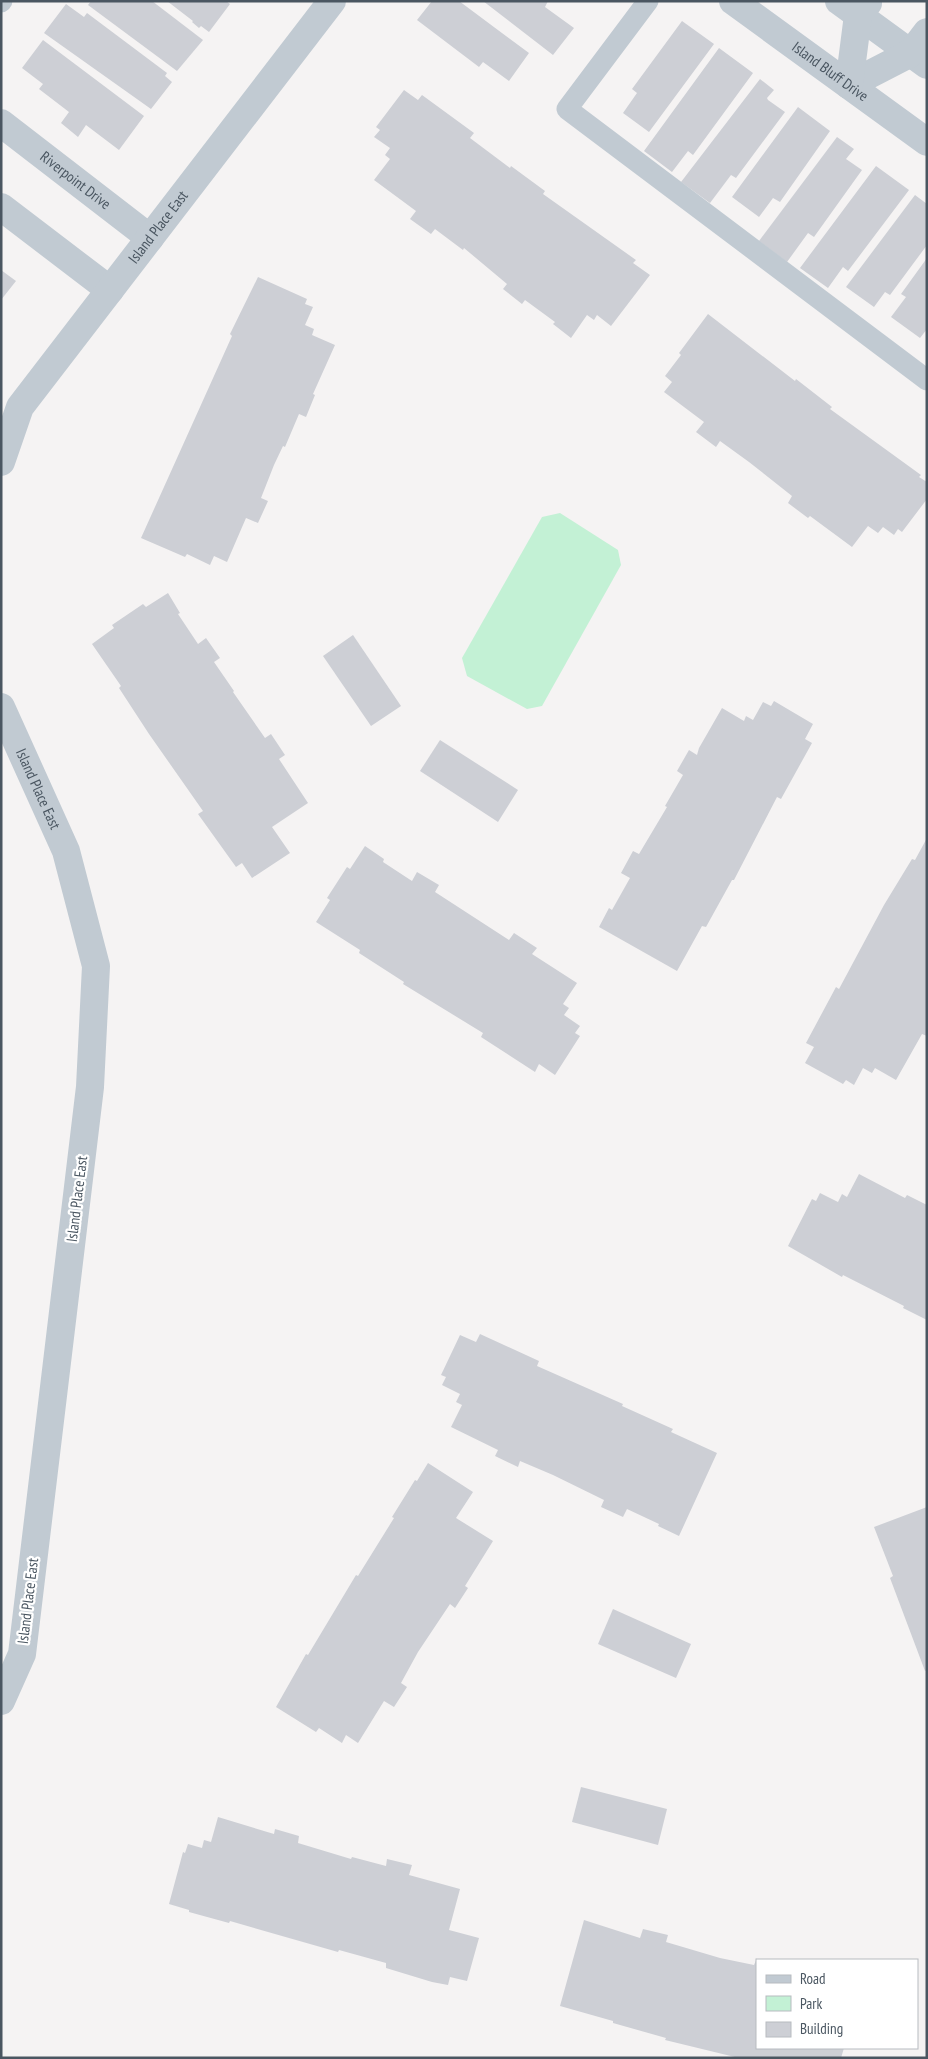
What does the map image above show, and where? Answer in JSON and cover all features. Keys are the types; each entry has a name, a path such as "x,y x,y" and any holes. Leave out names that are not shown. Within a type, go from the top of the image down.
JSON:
{"street":[{"name":"Island Place East","path":"1,462 20,406 332,1"},
{"name":"Island Bluff Drive","path":"732,1 927,142"},
{"path":"856,6 849,85 919,59"},
{"path":"856,6 919,59"},
{"path":"919,59 927,32"},
{"name":"Riverpoint Drive","path":"1,123 150,238"},
{"path":"1,207 110,290"},
{"name":"Island Place East","path":"1,707 66,851 96,966 90,1087 22,1654 1,1701"}],"lane":[{"path":"648,1 567,109 927,380"}],"green space":[{"path":"560,513 618,550 621,565 542,706 527,709 467,676 462,658 542,517"}],"building":[{"path":"91,1 152,1 203,40 177,71 88,5"},
{"path":"167,1 226,1 230,4 209,32 201,26 199,28"},
{"path":"432,1 459,1 529,53 509,81 483,62 479,67 417,20"},
{"path":"483,1 548,1 545,7 574,28 553,55"},
{"path":"66,4 84,17 87,13 167,73 165,76 172,82 151,109 44,33"},
{"path":"682,21 714,44 649,132 623,113 637,93 632,89"},
{"path":"43,40 144,116 119,150 86,125 78,137 61,123 69,112 39,89 43,84 22,68"},
{"path":"719,48 753,73 693,155 688,151 672,172 644,151"},
{"path":"760,79 774,90 767,98 768,100 785,112 736,178 731,175 710,203 681,182"},
{"path":"404,90 418,100 422,95 474,133 470,138 545,191 543,194 636,260 633,263 650,275 611,326 597,315 594,320 587,315 571,338 553,324 555,322 525,300 522,304 503,289 507,284 464,248 463,250 435,229 431,234 410,219 416,211 374,180 390,159 385,155 390,148 374,137 380,130 376,127"},
{"path":"798,107 830,131 780,202 773,198 759,217 732,197"},
{"path":"837,137 854,149 846,159 862,170 814,237 808,233 787,262 759,241"},
{"path":"876,166 909,190 848,271 843,267 828,288 800,268"},
{"path":"915,195 927,204 927,245 890,295 885,292 874,307 846,287"},
{"path":"927,258 927,329 920,338 891,317 906,297 901,294"},
{"path":"1,270 16,281 1,300"},
{"path":"258,277 307,299 305,304 313,307 305,325 314,329 312,335 335,345 313,394 315,395 306,417 299,414 285,447 283,446 274,465 261,498 268,501 258,523 246,518 227,562 214,556 210,565 187,554 185,557 141,538 232,336 230,334"},
{"path":"708,314 832,407 830,409 921,475 919,477 927,482 927,499 902,532 898,529 894,535 883,527 878,533 868,526 852,547 810,516 808,518 788,503 792,496 749,462 720,441 716,447 696,432 704,422 664,392 672,382 665,376 681,355 679,353"},
{"path":"168,593 180,613 178,614 198,644 206,638 220,658 214,662 265,738 271,734 285,755 279,759 308,803 272,827 290,853 252,878 242,863 236,867 198,814 203,811 149,734 119,688 121,686 92,644 114,628 112,625 143,604 146,607"},
{"path":"353,635 401,706 371,726 323,656"},
{"path":"774,701 813,724 805,739 812,743 781,799 777,797 734,880 732,880 706,927 702,926 677,971 599,927 609,908 612,910 630,878 621,873 633,851 639,854 667,807 665,806 683,775 677,771 689,750 697,755 699,748 722,708 744,721 746,716 753,720 763,702 771,706"},
{"path":"440,740 518,790 498,822 420,771"},
{"path":"927,838 927,1036 922,1034 896,1080 875,1068 872,1073 863,1068 854,1085 846,1080 843,1084 805,1063 814,1047 806,1043 836,987 839,989 884,905 912,859 915,860"},
{"path":"365,846 384,859 383,862 412,881 417,872 439,885 435,892 509,940 514,933 537,948 532,954 577,983 563,1004 569,1008 564,1015 580,1026 575,1033 580,1036 555,1075 539,1064 535,1072 481,1037 483,1033 403,984 404,982 359,953 360,950 316,922 330,900 327,898 347,867 350,869"},
{"path":"859,1174 905,1198 907,1195 927,1205 927,1320 843,1275 842,1277 788,1246 812,1199 816,1201 820,1193 838,1202 842,1194 847,1197"},
{"path":"480,1334 539,1361 537,1366 623,1404 622,1406 673,1429 671,1432 717,1453 679,1536 627,1509 623,1517 601,1507 604,1500 520,1461 518,1467 495,1456 498,1450 451,1427 462,1405 456,1402 460,1394 442,1385 446,1377 441,1375 460,1335 476,1342"},
{"path":"428,1463 473,1492 456,1518 493,1541 465,1586 468,1588 455,1608 450,1604 418,1652 401,1683 407,1687 394,1707 384,1701 358,1743 346,1735 342,1743 319,1728 316,1732 276,1707 306,1654 308,1655 356,1575 358,1576 394,1518 392,1517 415,1480 417,1481"},
{"path":"927,1507 927,1670 925,1671 890,1578 893,1576 874,1527"},
{"path":"613,1609 691,1644 676,1678 598,1644"},
{"path":"581,1787 667,1809 658,1845 572,1822"},
{"path":"218,1817 274,1834 275,1829 299,1836 298,1843 351,1859 352,1857 386,1866 387,1859 412,1865 409,1875 460,1889 449,1930 479,1938 467,1981 450,1977 448,1985 432,1982 386,1968 386,1963 339,1950 338,1952 230,1921 229,1923 189,1912 189,1910 169,1904 183,1852 185,1853 188,1844 202,1848 204,1840 211,1842"},
{"path":"584,1920 640,1938 643,1929 668,1935 666,1942 720,1958 754,1965 756,1960 756,2049 844,2049 841,2058 739,2058 665,2040 666,2038 560,2006"}]}
